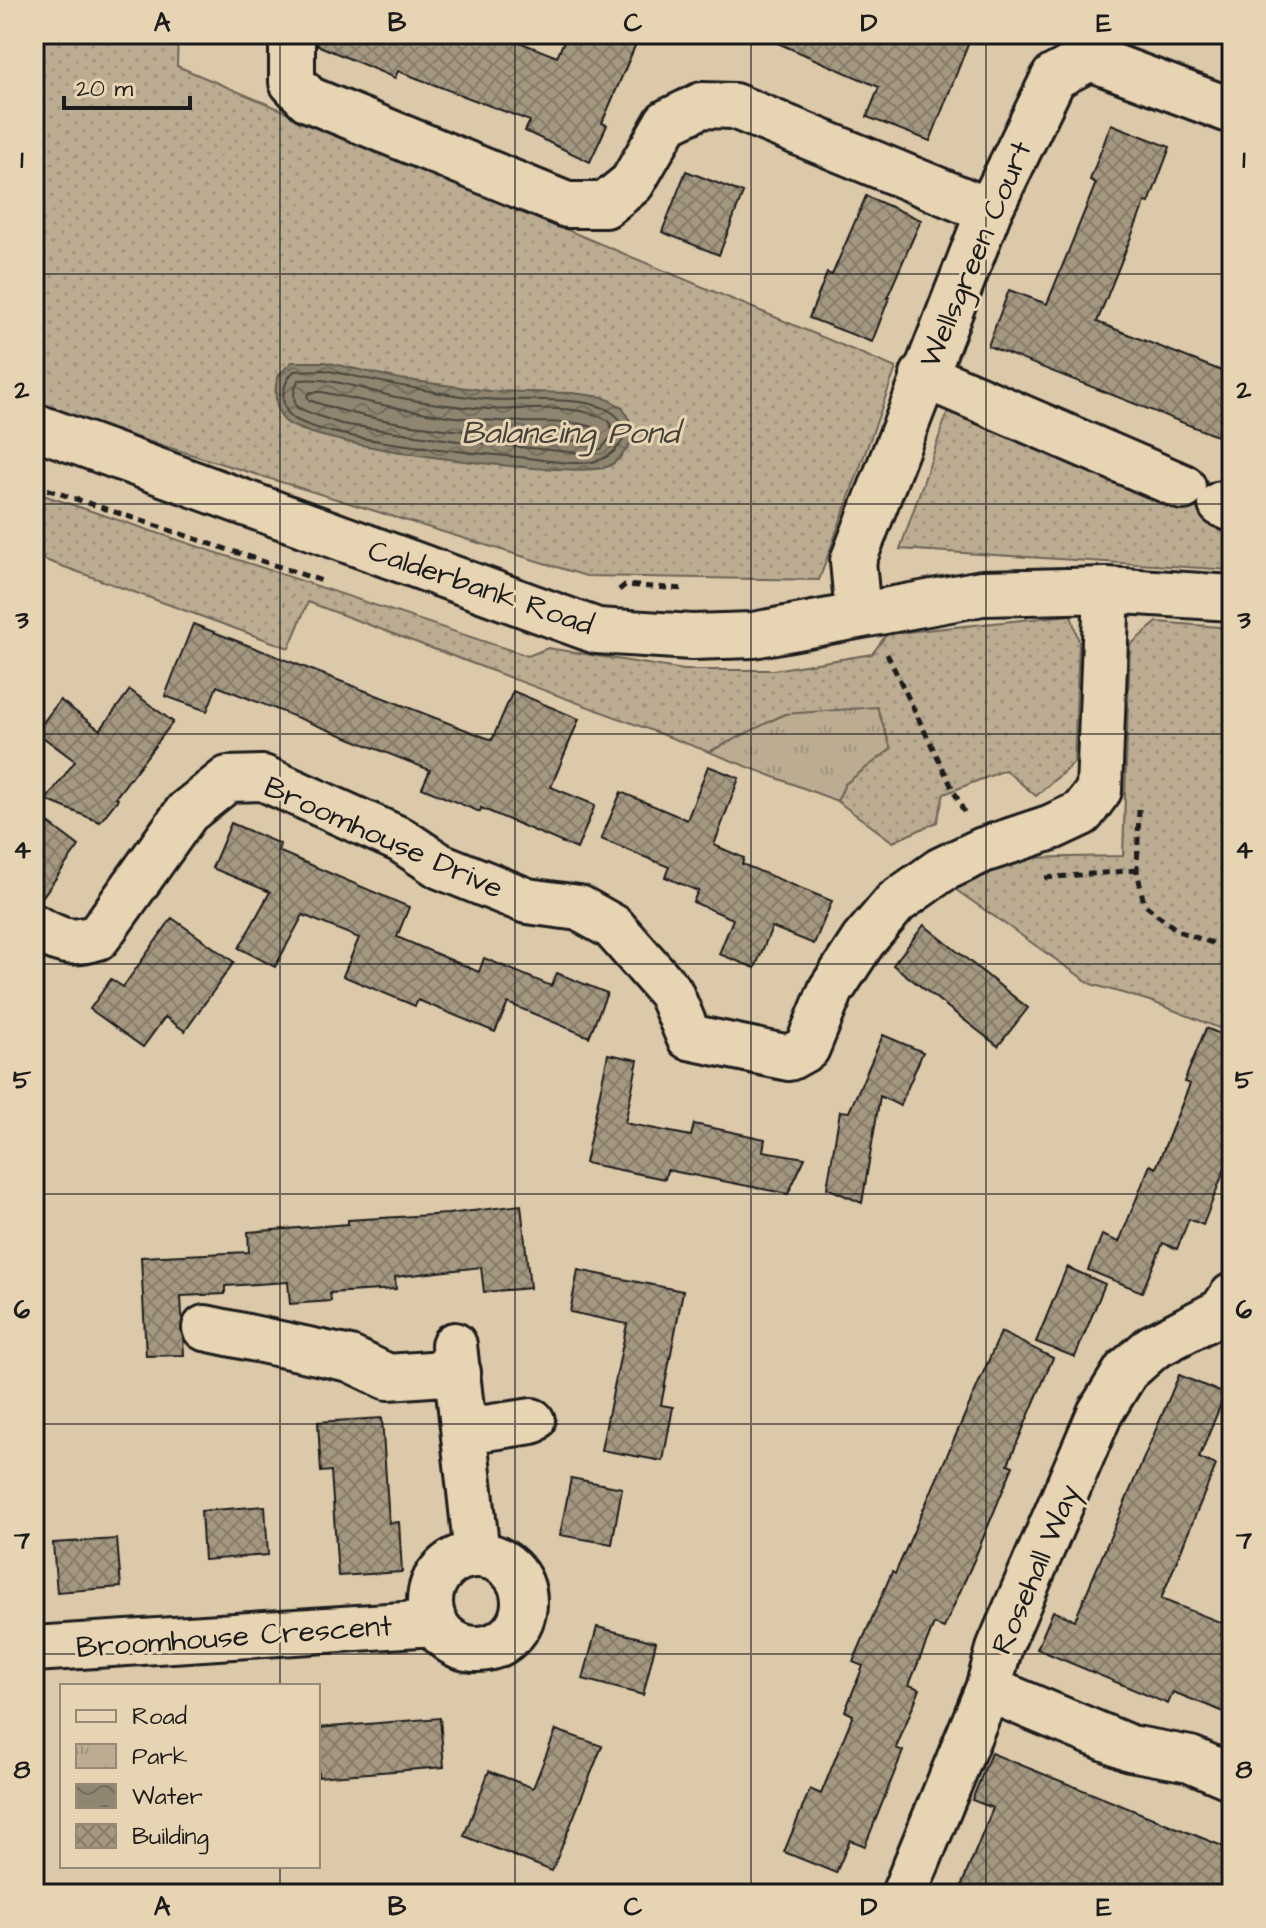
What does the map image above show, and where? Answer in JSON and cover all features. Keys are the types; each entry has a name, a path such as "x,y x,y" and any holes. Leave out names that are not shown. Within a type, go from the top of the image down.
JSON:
{"street":[{"path":"292,34 292,82 308,99 567,205 605,205 632,183 667,122 702,105 734,106 989,211"},
{"name":"Wellsgreen Court","path":"863,614 853,561 989,211 1054,77 1090,58 1229,102"},
{"path":"923,375 1212,500"},
{"name":"Calderbank Road","path":"34,426 597,631 692,637 753,635 982,593 1107,590 1232,598"},
{"name":"Broomhouse Drive","path":"34,927 53,938 78,943 98,937 187,812 228,779 263,778 401,840 440,866 527,901 579,908 613,927 670,992 689,1037 789,1058 807,1048 831,990 863,941 896,902 941,870 983,850 1052,827 1082,813 1099,790 1107,590"},
{"name":"Rosehall Way","path":"904,1894 988,1689 1000,1646 1094,1426 1126,1371 1153,1347 1229,1310"},
{"path":"205,1328 350,1359 388,1377 456,1357 477,1555"},
{"path":"465,1431 532,1421"},
{"name":"Broomhouse Crescent","path":"477,1555 507,1565 524,1590 525,1606 521,1621 513,1635 501,1644 470,1650 443,1636 434,1623 430,1608 431,1591 437,1577 448,1565 462,1557 477,1555"},
{"name":"Broomhouse Crescent","path":"34,1649 434,1623"},
{"path":"988,1689 1130,1748 1190,1759 1232,1777"}],"path":[{"path":"863,614 983,850"},
{"path":"1139,806 1137,870 1144,904 1178,931 1232,950"}],"green space":[{"path":"34,34 178,34 177,66 896,368 819,580 586,576 34,406"},
{"path":"954,394 1232,514 1232,570 900,549"},
{"path":"34,492 528,656 548,648 684,670 774,670 872,654 887,634 1071,615 1079,642 1074,763 1036,796 1005,770 944,794 937,822 893,842 837,801 845,784 864,769 785,714 709,752 308,602 289,648 34,556"},
{"path":"1157,622 1232,628 1232,1033 1150,1001 1091,984 949,885 1017,858 1123,856 1130,645"},
{"path":"877,707 891,749 845,784 837,801 709,752 785,714"}],"water":[{"name":"Balancing Pond","path":"292,362 325,362 400,379 489,391 573,393 603,397 622,407 631,423 633,439 613,464 587,469 499,465 342,441 305,431 282,417 277,406 276,386 279,375"}],"building":[{"path":"317,34 499,34 557,57 567,34 606,34 635,46 602,123 607,125 590,162 525,131 530,121 398,71 395,78 317,45"},
{"path":"757,34 972,34 930,141 867,117 879,87"},
{"path":"1111,124 1170,147 1097,322 1232,375 1232,442 988,346 1009,290 1047,304 1096,183 1090,180"},
{"path":"686,171 743,193 719,255 662,232"},
{"path":"866,196 921,220 887,298 872,342 809,318 827,273 832,275"},
{"path":"193,624 492,740 513,691 579,719 551,787 595,805 577,849 481,808 480,812 422,788 430,770 217,686 207,711 165,696"},
{"path":"130,690 173,722 116,797 118,799 100,822 46,800 75,761 36,732 60,700 100,730"},
{"path":"708,766 739,778 714,845 744,858 742,864 832,901 814,944 772,927 755,968 719,954 733,919 693,902 698,891 665,877 669,867 601,839 621,792 687,820"},
{"path":"34,812 79,846 38,903 34,902"},
{"path":"231,823 280,844 278,851 409,907 397,937 479,972 484,958 551,986 557,973 607,993 589,1037 508,1003 495,1032 418,1000 415,1006 343,976 359,938 303,915 275,967 239,948 270,892 212,868"},
{"path":"172,918 234,962 185,1031 165,1017 143,1047 90,1009 111,979 123,987"},
{"path":"924,925 1028,1008 998,1046 893,965"},
{"path":"1206,1028 1232,1039 1232,1150 1203,1225 1189,1219 1177,1249 1163,1243 1142,1292 1088,1270 1102,1235 1119,1242 1150,1165 1156,1168 1190,1084 1184,1082"},
{"path":"883,1035 923,1052 900,1106 880,1096 862,1203 827,1188 840,1111 849,1112"},
{"path":"608,1054 638,1060 625,1123 691,1136 694,1124 765,1139 763,1151 805,1158 788,1194 667,1170 665,1179 585,1163"},
{"path":"521,1205 530,1288 484,1292 481,1267 395,1277 396,1289 330,1293 331,1301 290,1304 288,1282 225,1286 225,1294 181,1296 184,1355 146,1356 141,1257 249,1252 248,1232"},
{"path":"1067,1267 1105,1284 1075,1357 1036,1342"},
{"path":"578,1270 683,1291 661,1405 673,1407 663,1461 601,1450 627,1324 570,1312"},
{"path":"1001,1332 1053,1358 1008,1464 1013,1466 974,1560 944,1628 934,1624 909,1685 920,1689 896,1748 903,1751 865,1846 850,1840 836,1873 784,1852 810,1789 821,1794 853,1715 845,1711 863,1666 853,1662"},
{"path":"1179,1375 1225,1394 1199,1458 1216,1465 1161,1599 1225,1624 1221,1635 1232,1639 1232,1715 1173,1692 1168,1704 1037,1649 1053,1611 1075,1620"},
{"path":"382,1418 389,1523 399,1522 402,1572 338,1576 331,1471 321,1472 318,1422"},
{"path":"571,1478 622,1488 612,1544 560,1535"},
{"path":"265,1506 268,1555 204,1560 201,1511"},
{"path":"117,1539 121,1587 57,1592 53,1543"},
{"path":"597,1627 656,1642 643,1695 583,1679"},
{"path":"440,1718 444,1767 320,1777 320,1728"},
{"path":"556,1730 602,1746 552,1871 464,1836 489,1771 533,1788"},
{"path":"991,1753 1232,1850 1232,1894 1071,1894 1043,1881 1038,1894 958,1894 993,1808 972,1800"}]}
